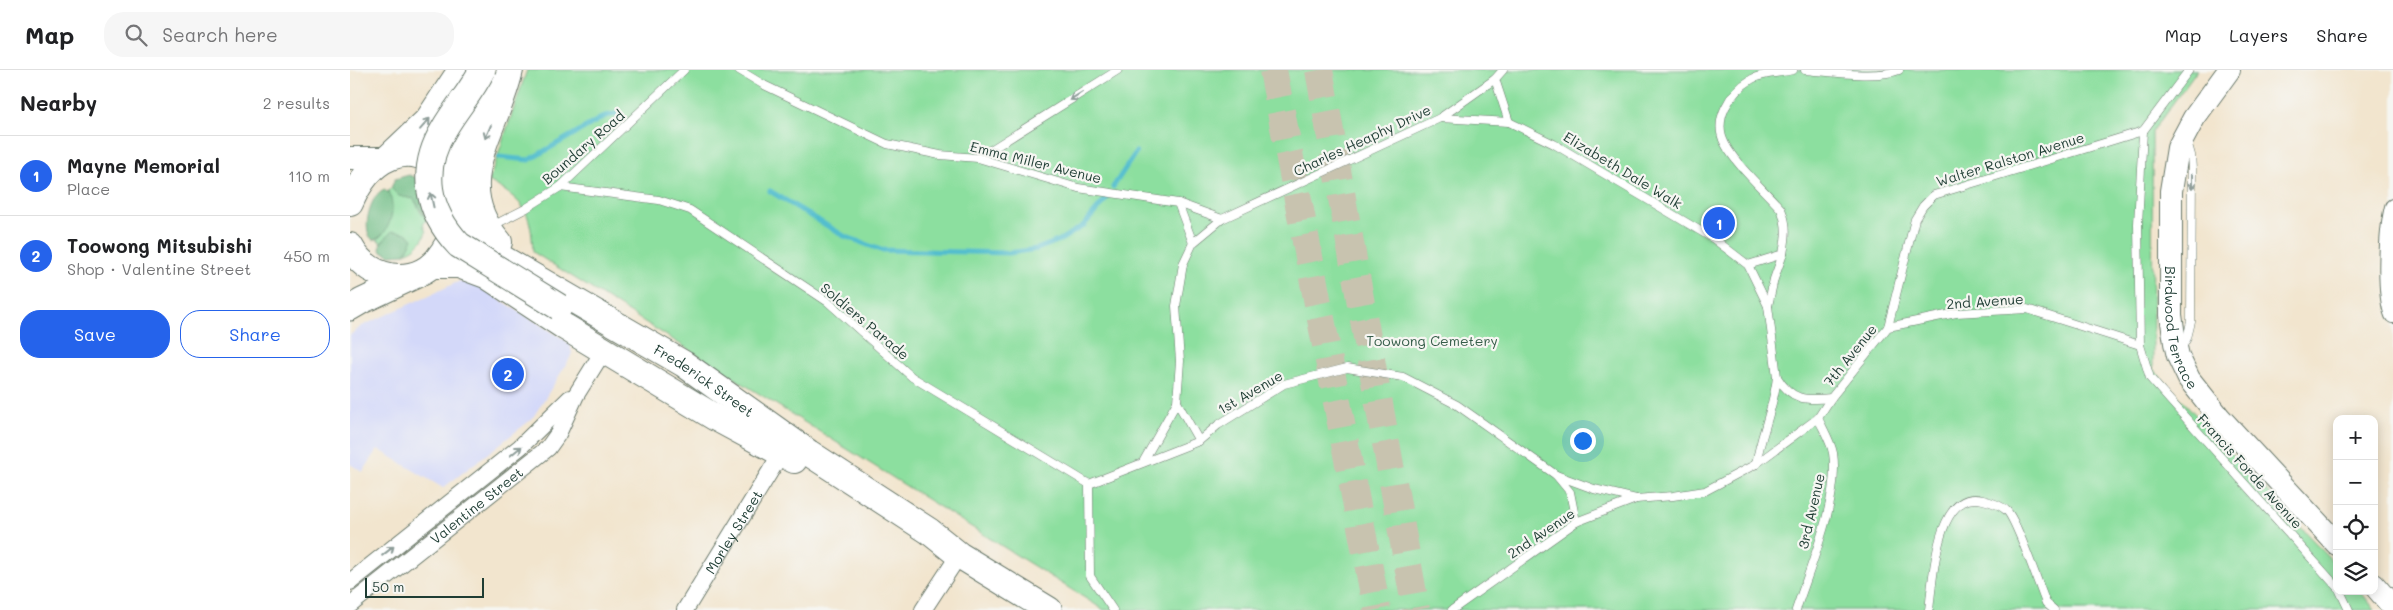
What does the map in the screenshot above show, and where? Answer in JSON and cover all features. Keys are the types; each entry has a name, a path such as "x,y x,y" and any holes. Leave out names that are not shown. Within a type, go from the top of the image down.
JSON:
{"highway":[{"path":"350,203 365,176 428,120 462,70"},
{"path":"482,70 466,98 444,129 435,147 429,170 429,184 434,210 448,233 459,245 559,307 670,372 756,428 782,452"},
{"path":"427,268 443,253 452,234 456,169 462,142 500,70"},
{"path":"510,70 477,163 477,204 482,218 501,245 545,282"},
{"name":"Frederick Street","path":"388,157 411,153 427,158 442,170 470,232 484,247 510,264 545,282 684,364 809,453 929,531 959,555 1049,610"},
{"name":"Frederick Street","path":"350,246 359,260 382,274 405,277 427,268 459,265 479,271 716,418 782,452 923,541 959,555"}],"main road":[{"name":"Birdwood Terrace","path":"2229,70 2194,118 2178,148 2171,191 2171,315 2178,356 2189,379 2220,418 2333,540"},
{"path":"350,158 388,157"},
{"path":"350,308 427,268"},
{"path":"2378,590 2393,607"}],"street":[{"path":"2393,207 2389,226 2388,275 2390,308 2393,315"},
{"name":"Valentine Street","path":"350,605 548,448 558,434 581,387 604,350"},
{"name":"Valentine Street","path":"350,582 520,447 581,387"},
{"name":"Morley Street","path":"685,610 782,452"},
{"path":"923,610 959,555"}],"lane":[{"name":"Boundary Road","path":"488,228 525,209 560,187 684,70"},
{"name":"Emma Miller Avenue","path":"739,70 764,85 887,144 940,155 978,158 1078,188 1178,203 1222,219"},
{"path":"978,158 1118,70"},
{"name":"Charles Heaphy Drive","path":"1193,243 1222,219 1440,118 1495,79 1503,70"},
{"path":"1768,306 1774,278 1783,254 1787,232 1786,221 1781,209 1726,146 1721,130 1722,116 1728,100 1752,78 1793,70"},
{"path":"1805,70 1848,74 1892,73 1899,70"},
{"path":"2143,132 2188,70"},
{"path":"1440,118 1509,122 1495,79"},
{"name":"Elizabeth Dale Walk","path":"1509,122 1554,144 1689,224 1714,239 1748,265 1768,306 1776,377 1775,395 1760,441 1756,464"},
{"name":"Walter Ralston Avenue","path":"1888,327 1915,219 1923,206 1934,195 2143,132"},
{"name":"Francis Forde Avenue","path":"2143,132 2138,214 2140,345 2150,378 2333,583"},
{"name":"Soldiers Parade","path":"560,187 659,200 690,210 828,302 912,377 1089,484"},
{"path":"1142,462 1177,402 1180,361 1176,306 1183,264 1193,243 1178,203"},
{"path":"1748,265 1783,254"},
{"name":"2nd Avenue","path":"1888,327 1956,313 2027,309 2140,345"},
{"name":"7th Avenue","path":"1831,398 1888,327"},
{"name":"1st Avenue","path":"1089,484 1199,441 1218,425 1284,384 1347,368 1403,377 1449,401 1502,434 1556,475"},
{"path":"1776,377 1785,390 1798,397 1814,400 1831,398"},
{"name":"2nd Avenue","path":"1452,610 1576,522 1636,499 1705,491 1756,464 1818,418 1831,398"},
{"path":"1177,402 1199,441"},
{"name":"3rd Avenue","path":"1796,610 1824,523 1834,476 1833,452 1818,418"},
{"path":"1556,475 1594,489 1636,499"},
{"path":"1556,475 1570,492 1576,522"},
{"path":"1089,484 1090,576 1113,610"},
{"path":"1929,610 1945,521 1958,504 1975,498 1992,503 2008,511 2046,603 2054,610"},
{"path":"2342,595 2349,610"}],"shaded area":[{"path":"460,281 477,285 565,340 570,345 572,353 569,360 532,419 443,488 378,449 363,472 350,464 350,335 362,326"}],"green space":[{"name":"Toowong Cemetery","path":"527,70 2197,70 2152,132 2153,369 2333,562 2333,595 2363,595 2375,610 1104,610 533,252 530,226 524,209 511,195 489,181"},
{"path":"409,175 417,178 426,218 414,199 399,196 391,188 395,179"},
{"path":"391,188 399,196 414,199 421,213 427,218 423,225 426,232 423,239 414,249 408,252 395,254 381,251 380,241 377,240 385,230 389,217 391,204 388,191"},
{"path":"385,189 392,201 391,218 384,232 373,240 367,229 369,212 375,197"},
{"path":"392,231 406,233 413,239 405,254 390,255 380,250 381,243"}],"waterway":[{"path":"499,157 529,160 605,116 616,114"},
{"path":"1113,187 1136,152"},
{"path":"770,191 844,236 881,250 1009,253 1037,249 1060,240 1083,226 1107,198"}],"tunnel":[{"path":"1273,70 1377,610"},
{"path":"1319,70 1416,610"}],"place":[{"name":"Mayne Memorial","path":"1719,223"},
{"name":"Toowong Mitsubishi","path":"508,374"}]}
